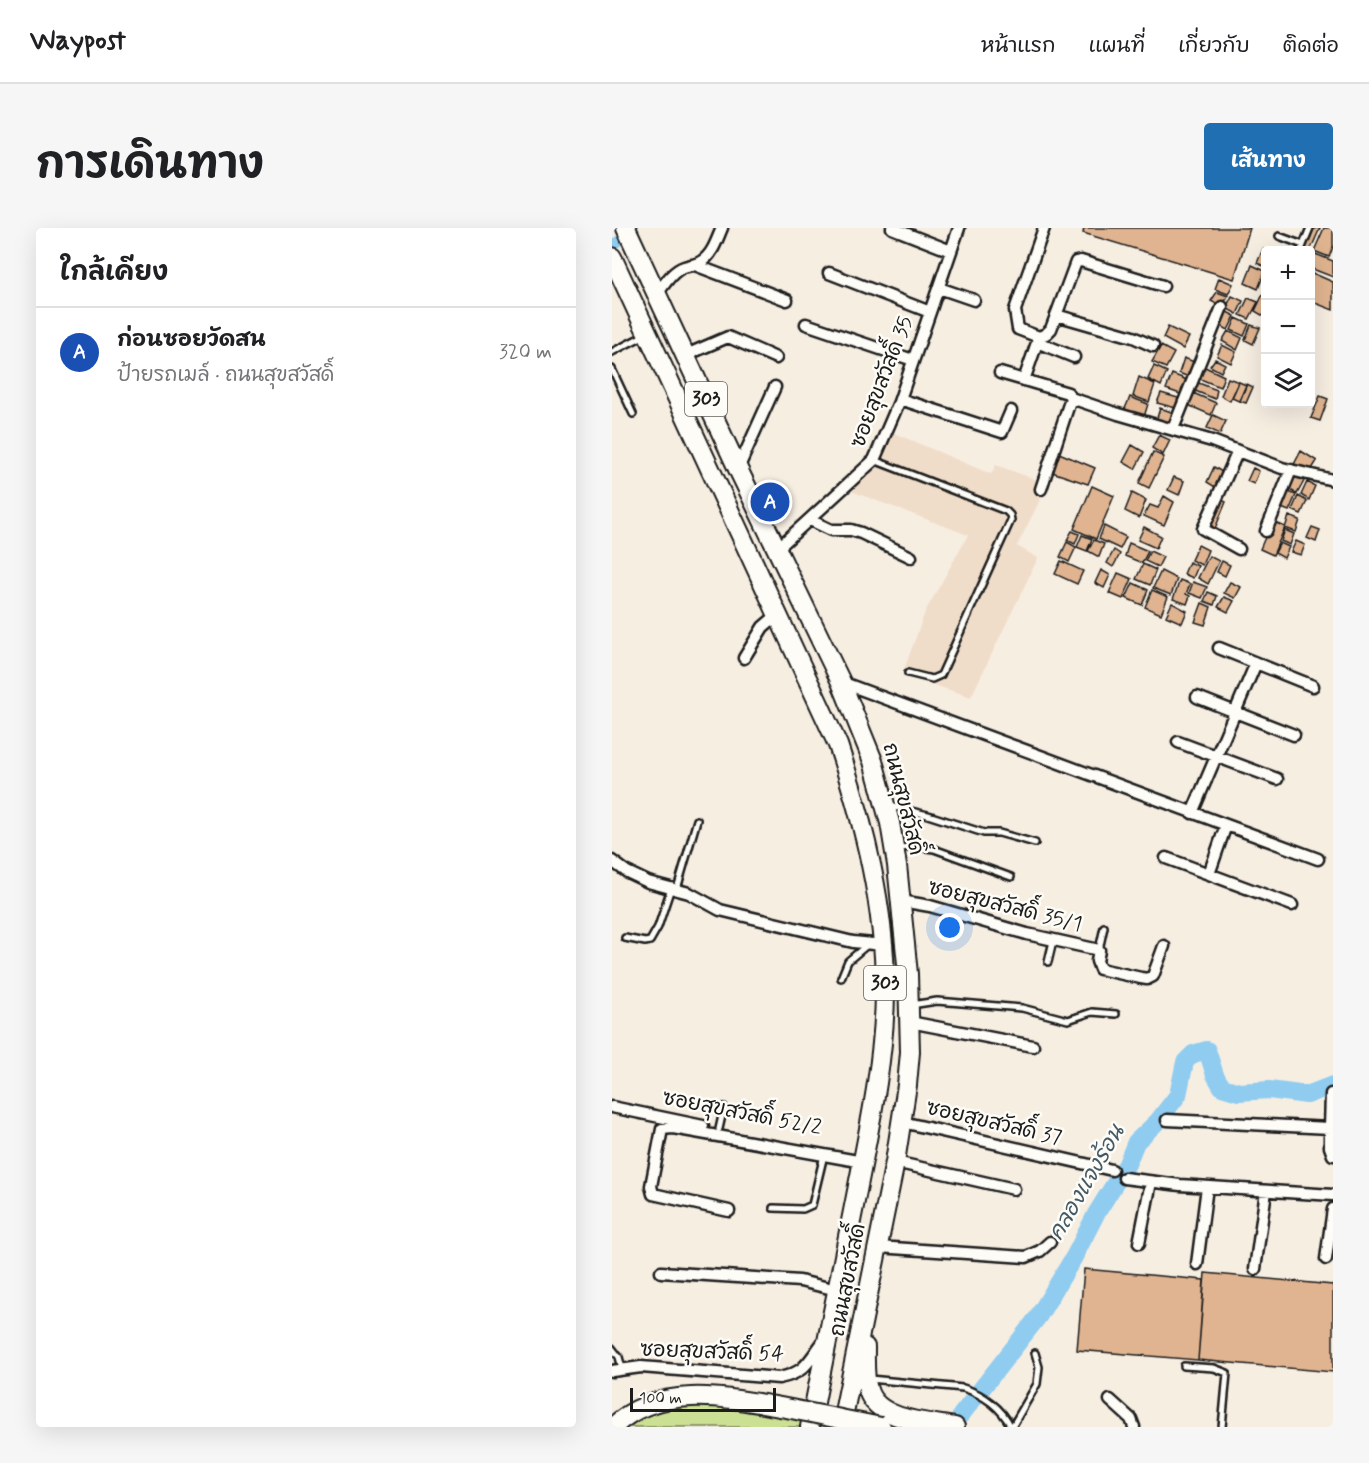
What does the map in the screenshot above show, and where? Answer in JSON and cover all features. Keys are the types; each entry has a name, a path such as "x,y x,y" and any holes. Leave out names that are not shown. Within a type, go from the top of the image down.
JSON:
{"main road":[{"name":"ถนนสุขสวัสดิ์","path":"626,228 738,470 841,682 873,761 894,848 908,974 910,1014 908,1074 895,1162 841,1427"},
{"name":"ถนนสุขสวัสดิ์","path":"614,261 838,745 851,785 879,914 876,944 885,993 883,1034 870,1127 810,1425"},
{"path":"752,562 777,549"},
{"path":"864,1316 866,1379 872,1400 886,1412 955,1427"},
{"path":"614,1427 630,1414 646,1406 671,1399 699,1396 770,1405 881,1427"}],"street":[{"path":"657,294 670,277 682,267 695,265 709,254 722,228"},
{"path":"891,228 951,251"},
{"name":"ซอยสุขสวัสดิ์ 35","path":"777,549 874,460 900,399 959,228"},
{"path":"1044,228 1015,310 1018,329 1074,357"},
{"path":"1024,380 1038,340 1051,329 1076,262 1081,261 1162,286"},
{"path":"695,265 787,300"},
{"path":"829,273 930,312"},
{"path":"939,288 974,300"},
{"path":"1173,429 1222,307"},
{"path":"1056,315 1133,337 1153,346"},
{"path":"806,324 914,360"},
{"path":"686,355 728,337 776,358"},
{"path":"1000,373 1068,393 1071,398 1173,429 1291,470 1333,480"},
{"path":"738,470 774,387"},
{"path":"1041,489 1071,398"},
{"path":"900,399 1002,432 1011,411"},
{"path":"1238,451 1203,529 1239,549"},
{"path":"1266,531 1291,470"},
{"path":"810,520 831,530 851,530 861,533 911,557"},
{"path":"744,658 763,627 777,615"},
{"path":"1219,648 1312,686"},
{"path":"1192,813 1256,663"},
{"path":"841,682 1318,859"},
{"path":"1197,697 1294,735"},
{"path":"1178,742 1277,778"},
{"path":"1209,874 1226,825"},
{"path":"1166,858 1292,905"},
{"path":"612,861 627,872 648,882 674,888 702,899 720,910 810,932 876,944"},
{"name":"ซอยสุขสวัสดิ์ 35/1","path":"901,902 930,906 1053,940 1099,950"},
{"path":"1099,950 1097,961 1100,969 1147,979 1153,976 1164,946"},
{"path":"910,1014 1033,1046"},
{"path":"1331,1094 1330,1147 1333,1155"},
{"name":"ซอยสุขสวัสดิ์ 52/2","path":"612,1107 863,1159"},
{"path":"1167,1120 1330,1128"},
{"name":"ซอยสุขสวัสดิ์ 37","path":"902,1122 1112,1170"},
{"path":"729,1211 653,1194 651,1186 662,1129 673,1128 824,1155 863,1159"},
{"path":"895,1162 1014,1190"},
{"path":"1124,1178 1207,1187 1333,1195"},
{"path":"1138,1243 1151,1182"},
{"path":"1197,1264 1207,1187"},
{"path":"1256,1269 1266,1191"},
{"path":"1326,1259 1333,1209"},
{"path":"878,1247 1026,1257 1040,1251 1050,1242"},
{"path":"661,1272 800,1281 837,1290"},
{"name":"ซอยสุขสวัสดิ์ 54","path":"618,1365 779,1378 797,1374 804,1368 829,1335"},
{"path":"1110,1400 1131,1419 1134,1427"}],"lane":[{"path":"1303,246 1310,228"},
{"path":"1279,236 1298,246"},
{"path":"612,352 647,335"},
{"path":"612,369 633,414"},
{"path":"874,460 1006,511 1011,520 942,675 932,679 908,673"},
{"path":"885,804 984,833 999,834 1035,843"},
{"path":"625,938 650,941 674,888 697,820"},
{"path":"894,848 934,849 1011,877"},
{"path":"1099,950 1104,927"},
{"path":"1048,962 1053,940"},
{"path":"841,978 852,957 876,944"},
{"path":"910,1014 937,1001 1023,1008 1068,1020 1092,1012 1116,1014"},
{"path":"719,1129 724,1107"},
{"path":"773,1208 803,1209 813,1204 824,1155"},
{"path":"612,1348 618,1365"},
{"path":"866,1379 945,1386 972,1391 999,1409 1012,1427 1037,1384 1040,1367 1035,1353"},
{"path":"612,1356 618,1365"},
{"path":"1184,1366 1214,1368 1227,1373 1222,1427"}],"shaded area":[{"path":"894,433 991,474 996,465 1048,484 1017,546 1038,558 971,697 902,675 925,612 968,535 848,490 874,468"}],"green space":[{"path":"702,1397 803,1411 800,1427 616,1427 631,1411"}],"building":[{"path":"1084,228 1250,228 1234,279 1083,233"},
{"path":"1311,228 1320,228 1312,246 1304,246"},
{"path":"1324,228 1333,228 1333,247 1329,257 1315,251"},
{"path":"1315,254 1333,261 1333,277 1315,270"},
{"path":"1252,265 1261,269 1261,281 1258,289 1245,283"},
{"path":"1315,274 1333,282 1333,310 1315,303"},
{"path":"1219,278 1233,284 1228,294 1215,289"},
{"path":"1217,292 1228,296 1222,307 1211,301"},
{"path":"1232,296 1243,301 1237,314 1226,308"},
{"path":"1248,298 1258,302 1249,319 1240,315"},
{"path":"1261,298 1261,315 1255,311"},
{"path":"1225,311 1235,316 1228,330 1218,324"},
{"path":"1236,318 1249,324 1244,336 1231,330"},
{"path":"1251,325 1260,328 1253,344 1245,340"},
{"path":"1168,327 1189,337 1183,349 1163,338"},
{"path":"1228,331 1242,338 1237,350 1222,341"},
{"path":"1222,345 1236,352 1231,363 1217,356"},
{"path":"1161,346 1174,353 1166,368 1152,362"},
{"path":"1184,358 1197,363 1191,378 1179,373"},
{"path":"1215,359 1225,364 1221,372 1210,366"},
{"path":"1154,366 1167,372 1161,386 1148,379"},
{"path":"1203,366 1224,376 1220,387 1198,378"},
{"path":"1172,374 1192,382 1186,396 1166,389"},
{"path":"1139,377 1155,384 1149,402 1133,396"},
{"path":"1228,378 1239,382 1230,401 1221,396"},
{"path":"1196,382 1217,390 1215,399 1193,390"},
{"path":"1239,382 1246,385 1239,401 1232,398"},
{"path":"1247,384 1253,387 1246,403 1240,401"},
{"path":"1161,393 1178,398 1176,408 1157,403"},
{"path":"1193,393 1216,403 1211,415 1188,405"},
{"path":"1320,396 1328,399 1320,421 1311,418"},
{"path":"1130,397 1148,404 1144,417 1124,411"},
{"path":"1160,408 1177,414 1173,429 1156,421"},
{"path":"1213,415 1226,421 1220,434 1207,428"},
{"path":"1159,435 1170,440 1163,455 1152,448"},
{"path":"1132,445 1144,452 1135,469 1123,462"},
{"path":"1301,451 1317,461 1307,477 1291,470"},
{"path":"1153,452 1164,457 1149,488 1139,483"},
{"path":"1059,453 1095,468 1088,484 1052,472"},
{"path":"1214,467 1222,472 1215,487 1207,482"},
{"path":"1253,468 1259,471 1254,484 1247,481"},
{"path":"1294,476 1304,481 1297,494 1287,488"},
{"path":"1174,477 1184,481 1179,495 1168,490"},
{"path":"1307,482 1315,486 1309,500 1301,495"},
{"path":"1092,486 1114,496 1096,539 1074,529"},
{"path":"1286,491 1296,495 1289,511 1279,507"},
{"path":"1132,493 1146,500 1139,518 1125,511"},
{"path":"1164,496 1174,502 1164,525 1144,516 1150,505 1158,508"},
{"path":"1298,496 1307,501 1301,514 1292,510"},
{"path":"1219,499 1226,502 1214,531 1207,528"},
{"path":"1289,516 1300,520 1296,532 1285,528"},
{"path":"1272,521 1285,527 1273,555 1260,549"},
{"path":"1104,526 1126,537 1120,549 1099,539"},
{"path":"1144,527 1161,536 1156,548 1138,540"},
{"path":"1312,527 1320,530 1316,542 1307,538"},
{"path":"1285,530 1294,534 1290,545 1281,541"},
{"path":"1072,531 1079,534 1075,544 1067,540"},
{"path":"1082,535 1092,539 1087,551 1077,547"},
{"path":"1094,540 1104,544 1099,557 1088,551"},
{"path":"1296,541 1305,545 1301,555 1291,552"},
{"path":"1067,542 1076,547 1069,562 1060,557"},
{"path":"1129,543 1148,551 1142,563 1125,556"},
{"path":"1280,543 1289,547 1284,558 1275,553"},
{"path":"1198,545 1208,550 1202,565 1191,560"},
{"path":"1114,550 1120,554 1113,567 1107,563"},
{"path":"1150,551 1163,557 1158,567 1145,561"},
{"path":"1209,556 1219,561 1208,584 1198,578"},
{"path":"1061,561 1083,571 1077,584 1055,574"},
{"path":"1222,561 1230,565 1225,576 1217,572"},
{"path":"1189,562 1198,566 1193,578 1184,574"},
{"path":"1143,564 1156,570 1150,585 1136,579"},
{"path":"1101,570 1110,575 1104,588 1095,583"},
{"path":"1161,571 1177,579 1171,595 1153,588"},
{"path":"1118,573 1132,579 1123,599 1109,593"},
{"path":"1180,580 1190,584 1186,594 1190,596 1187,604 1173,599"},
{"path":"1193,582 1207,587 1202,598 1189,593"},
{"path":"1230,582 1241,587 1235,598 1224,593"},
{"path":"1133,583 1148,590 1142,605 1126,598"},
{"path":"1152,590 1168,597 1161,614 1145,607"},
{"path":"1208,592 1217,596 1214,605 1204,601"},
{"path":"1224,597 1234,601 1228,612 1218,607"},
{"path":"1172,603 1187,611 1182,623 1166,616"},
{"path":"1202,603 1211,607 1205,625 1195,622"},
{"path":"1084,1269 1204,1280 1198,1360 1077,1350"},
{"path":"1205,1273 1333,1285 1333,1372 1198,1360"}],"waterway":[{"name":"คลองแจงร้อน","path":"612,246 631,231"},
{"name":"คลองแจงร้อน","path":"961,1415 1038,1317 1127,1164 1136,1142 1158,1121 1178,1095 1185,1062 1193,1054 1207,1050 1215,1075 1222,1087 1239,1092 1269,1090 1307,1095 1333,1085"}],"place":[{"name":"ก่อนซอยวัดสน","path":"770,502"}]}
